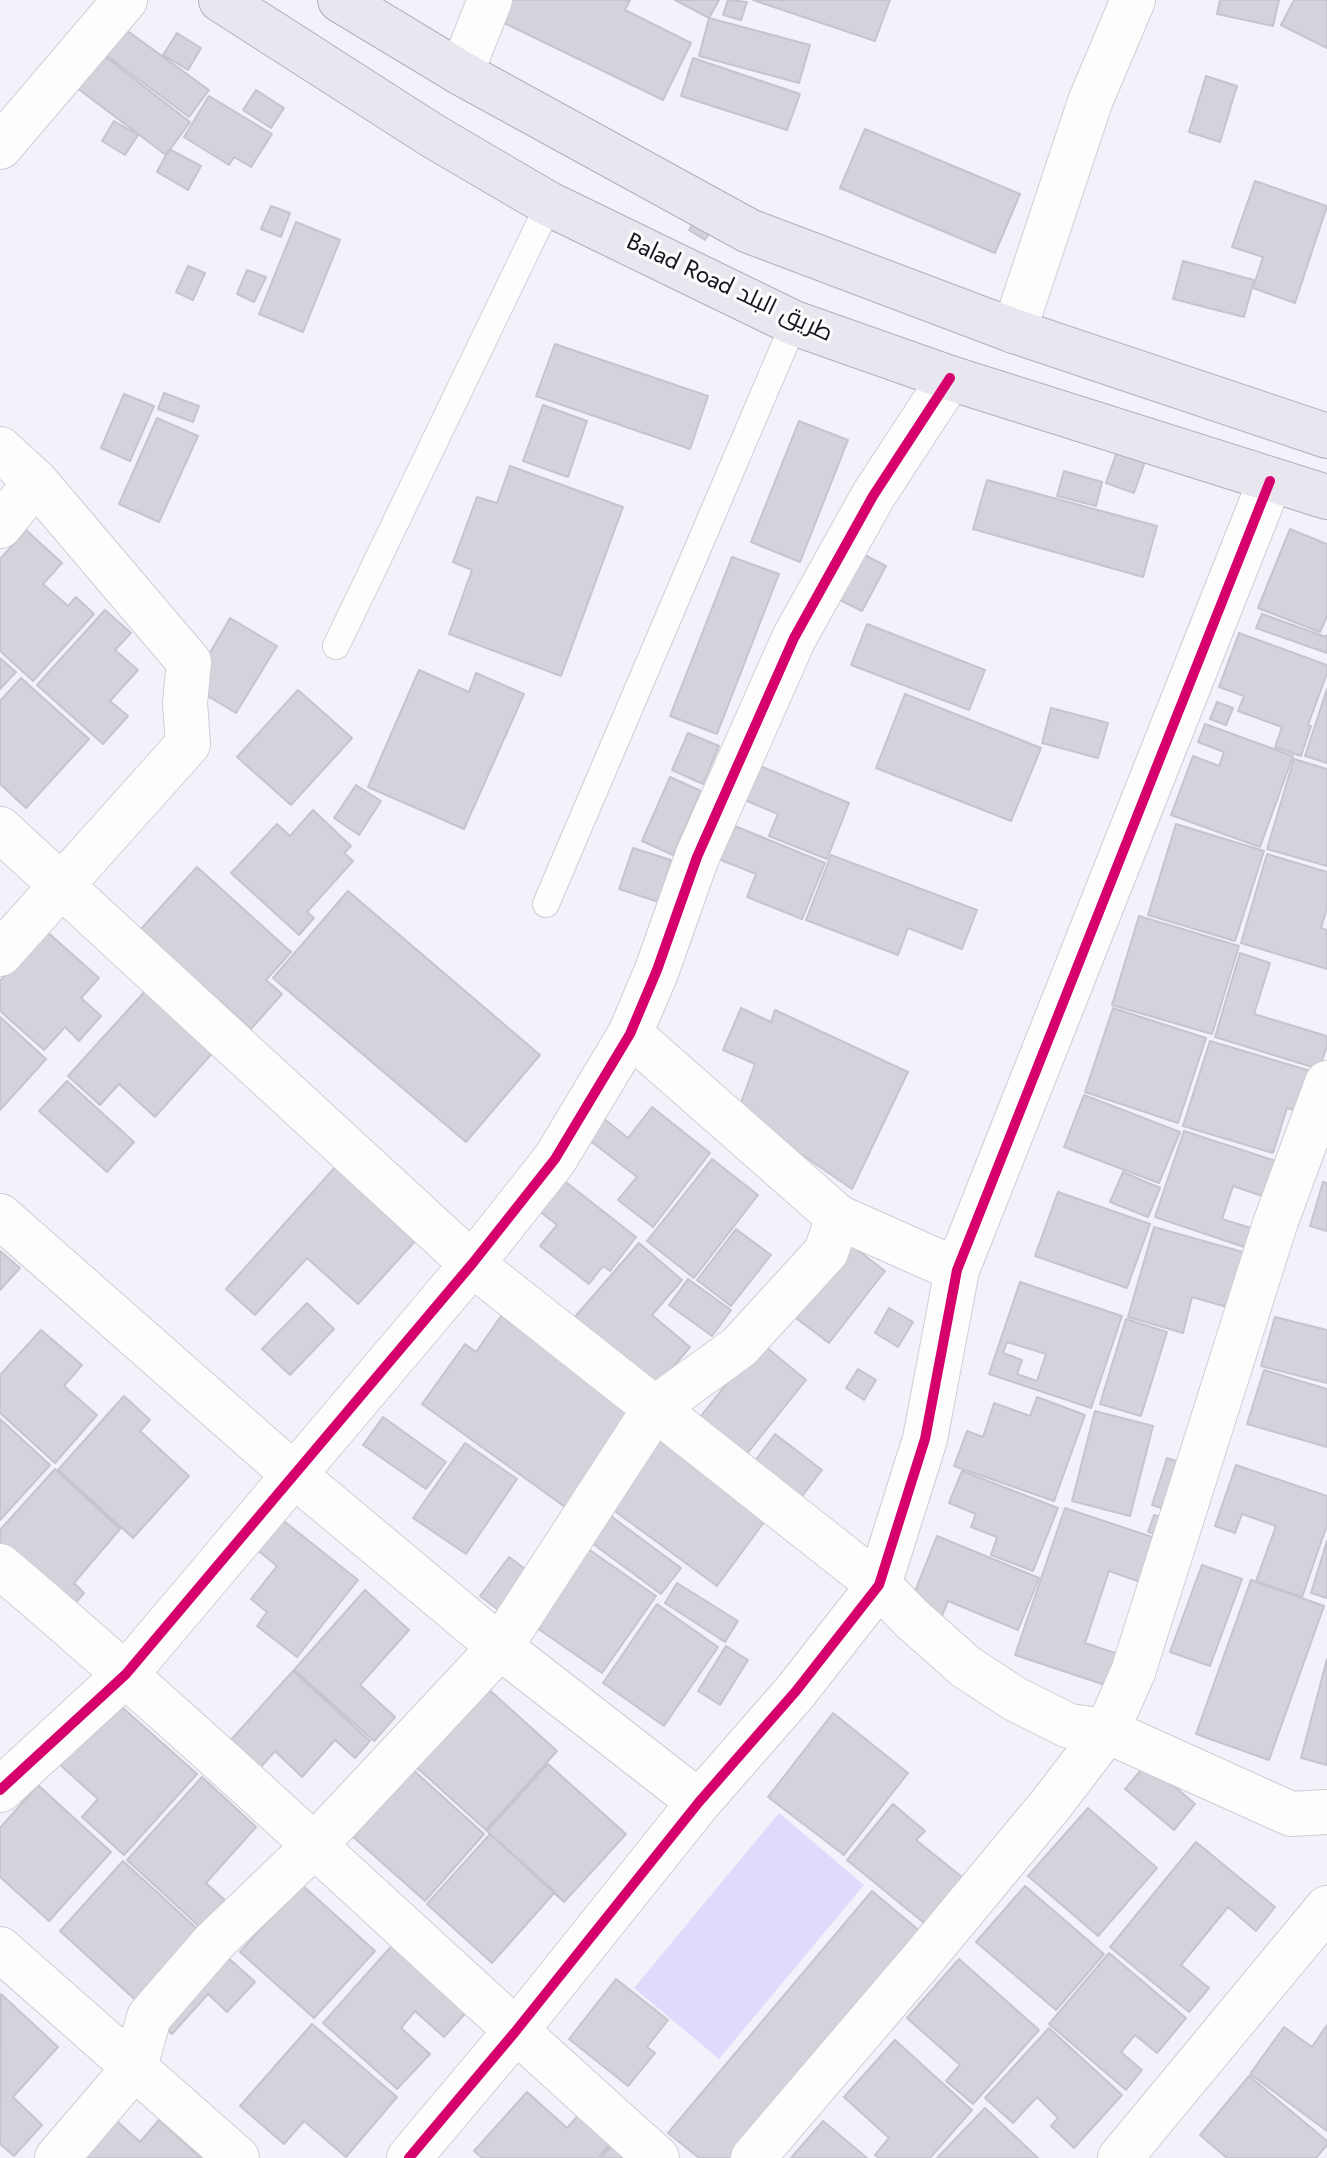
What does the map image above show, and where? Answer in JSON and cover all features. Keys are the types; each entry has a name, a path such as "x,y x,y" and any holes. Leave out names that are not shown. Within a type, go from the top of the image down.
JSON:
{"highway":[{"name":"Balad Road طريق البلد","path":"221,0 433,136 549,204 794,323 950,378 1327,497"},
{"path":"340,0 461,73 749,231 1014,331 1327,436"}],"street":[{"path":"0,147 125,0"},
{"path":"461,73 490,0"},
{"path":"1014,331 1090,102 1133,0"},
{"path":"0,1790 126,1674 472,1264 555,1159 630,1034 657,970 697,857 794,638 873,496 950,378"},
{"path":"0,449 36,482 189,662 185,703 188,744 0,954"},
{"path":"409,2158 515,2032 699,1802 796,1691 879,1585 925,1439 957,1270 1270,481"},
{"path":"0,526 36,482"},
{"path":"0,829 472,1264 879,1585 966,1667 1015,1699 1069,1726 1107,1731 1291,1814 1327,1812"},
{"path":"630,1034 838,1217 957,1270"},
{"path":"753,2158 932,1948 1107,1731 1133,1672 1275,1224 1327,1083"},
{"path":"0,1216 293,1474 500,1647 699,1802"},
{"path":"57,2158 135,2067 149,2017 214,1942 314,1846 500,1647 655,1408 739,1347 826,1252 838,1217"},
{"path":"0,1566 126,1674 515,2032 657,2158"},
{"path":"1120,2158 1327,1908"},
{"path":"0,1949 237,2158"}],"lane":[{"path":"336,646 549,204"},
{"path":"546,904 794,323"}],"shaded area":[{"path":"779,1813 864,1885 719,2059 634,1988"}],"building":[{"path":"504,0 630,0 625,10 691,43 663,100 494,18"},
{"path":"675,0 719,0 709,18"},
{"path":"728,0 747,2 741,20 723,15"},
{"path":"753,0 890,0 875,41"},
{"path":"1220,0 1279,0 1273,26 1217,14"},
{"path":"1294,0 1327,0 1327,48 1281,25"},
{"path":"709,18 810,45 799,83 699,56"},
{"path":"122,27 209,90 189,117 103,53"},
{"path":"177,33 201,48 188,70 163,55"},
{"path":"99,52 190,122 166,155 73,85"},
{"path":"693,58 800,94 787,130 681,96"},
{"path":"1206,76 1237,86 1220,142 1189,132"},
{"path":"256,90 284,108 271,128 243,110"},
{"path":"209,96 272,134 251,167 234,157 229,165 184,137"},
{"path":"114,121 138,135 125,155 102,141"},
{"path":"865,129 1020,194 995,253 840,188"},
{"path":"169,149 201,166 188,190 157,172"},
{"path":"1255,181 1327,206 1295,303 1253,288 1263,257 1232,247"},
{"path":"271,206 290,213 281,237 261,229"},
{"path":"296,222 340,240 303,332 259,314"},
{"path":"694,222 710,232 705,240 689,230"},
{"path":"1183,261 1254,280 1244,317 1173,299"},
{"path":"188,266 205,273 193,300 176,292"},
{"path":"247,270 266,277 254,302 237,294"},
{"path":"555,344 708,396 690,449 536,396"},
{"path":"164,393 199,406 193,422 158,409"},
{"path":"124,394 154,406 130,461 101,448"},
{"path":"543,405 587,421 568,477 523,461"},
{"path":"157,418 198,436 159,522 119,504"},
{"path":"799,421 848,440 800,562 751,542"},
{"path":"1123,434 1151,444 1134,493 1106,483"},
{"path":"510,466 623,507 561,676 449,634 472,570 453,562 477,497 497,503"},
{"path":"1064,471 1102,482 1096,506 1057,496"},
{"path":"987,480 1157,526 1143,577 973,529"},
{"path":"1290,529 1327,544 1327,616 1320,632 1258,608"},
{"path":"26,530 62,563 43,584 68,606 76,597 94,614 33,681 0,651 0,559"},
{"path":"853,549 886,566 862,611 828,594"},
{"path":"732,557 779,574 717,734 670,716"},
{"path":"105,610 131,633 115,650 138,670 110,701 128,716 103,744 37,685"},
{"path":"1262,614 1327,635 1327,653 1256,628"},
{"path":"230,618 277,646 236,713 191,686"},
{"path":"867,624 985,670 969,710 851,665"},
{"path":"1239,633 1327,665 1301,756 1275,747 1282,727 1238,711 1244,696 1219,687"},
{"path":"0,658 16,672 0,689"},
{"path":"419,670 469,692 476,673 524,694 464,829 368,787"},
{"path":"21,678 89,739 26,808 0,784 0,701"},
{"path":"1327,689 1327,763 1305,756"},
{"path":"298,690 352,738 291,805 237,757"},
{"path":"905,694 1041,748 1011,821 876,768"},
{"path":"1217,702 1233,708 1226,725 1210,719"},
{"path":"1051,708 1108,723 1098,758 1042,743"},
{"path":"1205,724 1293,756 1260,847 1171,815 1193,756 1219,766 1224,752 1198,742"},
{"path":"688,733 719,746 703,784 672,770"},
{"path":"1294,759 1327,769 1327,866 1267,849"},
{"path":"755,764 849,803 827,859 769,836 778,814 740,798"},
{"path":"670,777 701,791 673,855 642,841"},
{"path":"356,785 381,801 359,835 334,818"},
{"path":"313,810 351,846 344,853 353,861 307,912 314,918 299,935 231,873 277,824 290,836"},
{"path":"730,824 825,863 802,919 747,897 756,874 716,858"},
{"path":"1176,824 1264,851 1235,941 1148,915"},
{"path":"633,848 671,860 659,902 619,889"},
{"path":"1267,854 1327,872 1327,908 1321,928 1327,930 1327,969 1241,943"},
{"path":"831,855 977,910 962,949 908,928 898,955 806,920"},
{"path":"197,867 291,952 266,980 282,994 251,1029 140,930"},
{"path":"348,891 540,1055 466,1142 273,978"},
{"path":"1139,916 1239,946 1212,1034 1112,1005"},
{"path":"45,930 99,978 81,998 101,1016 79,1041 65,1027 44,1050 0,1011 0,981"},
{"path":"1240,953 1270,963 1254,1014 1327,1036 1319,1069 1215,1037"},
{"path":"148,988 216,1049 155,1117 119,1084 100,1105 68,1076"},
{"path":"741,1008 771,1022 775,1010 908,1072 852,1189 738,1111 755,1064 723,1050"},
{"path":"1113,1008 1206,1038 1178,1123 1085,1092"},
{"path":"0,1017 46,1059 0,1110"},
{"path":"1210,1041 1314,1072 1302,1113 1287,1108 1273,1153 1183,1126"},
{"path":"67,1081 134,1142 107,1172 39,1111"},
{"path":"1084,1095 1180,1132 1159,1183 1064,1147"},
{"path":"652,1107 710,1153 653,1227 618,1200 637,1177 588,1139 603,1118 628,1138"},
{"path":"1184,1131 1285,1164 1256,1251 1155,1217","holes":["1233,1186 1265,1197 1254,1229 1222,1219"]},
{"path":"712,1159 758,1195 694,1278 647,1241"},
{"path":"337,1165 418,1238 358,1304 307,1258 255,1315 226,1289"},
{"path":"553,1172 636,1237 610,1271 603,1266 589,1284 540,1246 557,1225 529,1203"},
{"path":"1123,1172 1160,1188 1148,1217 1110,1202"},
{"path":"1323,1182 1327,1183 1327,1231 1310,1226"},
{"path":"1058,1192 1150,1224 1127,1288 1035,1256"},
{"path":"1154,1227 1257,1256 1241,1311 1192,1297 1183,1333 1128,1317"},
{"path":"736,1229 771,1255 731,1306 697,1280"},
{"path":"843,1239 885,1271 829,1343 788,1312"},
{"path":"639,1243 682,1280 652,1315 690,1347 648,1396 567,1326"},
{"path":"0,1251 20,1268 0,1290"},
{"path":"688,1279 731,1310 712,1336 669,1305"},
{"path":"1020,1282 1122,1316 1091,1408 989,1374","holes":["1007,1342 1046,1354 1037,1381 1017,1374 1022,1360 1003,1353"]},
{"path":"307,1303 334,1329 290,1375 262,1349"},
{"path":"889,1308 913,1322 898,1347 875,1333"},
{"path":"501,1316 641,1416 572,1512 422,1404 465,1344 476,1352"},
{"path":"1275,1317 1327,1330 1327,1383 1261,1366"},
{"path":"1126,1319 1167,1332 1141,1416 1100,1404"},
{"path":"41,1330 82,1365 64,1386 97,1415 55,1463 0,1413 0,1375"},
{"path":"760,1342 806,1380 746,1455 700,1417"},
{"path":"858,1369 876,1380 864,1400 846,1388"},
{"path":"1264,1370 1327,1389 1327,1447 1247,1424"},
{"path":"124,1396 150,1420 140,1431 189,1476 133,1538 58,1470"},
{"path":"1037,1397 1085,1415 1054,1501 954,1466 967,1431 983,1437 994,1403 1030,1416"},
{"path":"1095,1411 1153,1426 1130,1516 1072,1501"},
{"path":"383,1417 446,1462 426,1489 363,1445"},
{"path":"0,1419 50,1465 0,1520"},
{"path":"653,1429 770,1514 717,1586 601,1501"},
{"path":"775,1434 822,1470 799,1500 752,1465"},
{"path":"465,1443 517,1479 466,1554 413,1518"},
{"path":"1167,1458 1193,1467 1177,1513 1152,1505"},
{"path":"1236,1465 1327,1496 1327,1525 1302,1597 1256,1581 1276,1526 1242,1514 1235,1533 1215,1526"},
{"path":"55,1469 120,1529 74,1583 84,1593 64,1617 0,1559 0,1530"},
{"path":"962,1471 1058,1508 1033,1571 991,1555 997,1537 971,1527 976,1514 949,1503"},
{"path":"1065,1508 1161,1540 1146,1584 1109,1571 1085,1643 1118,1654 1108,1686 1015,1655"},
{"path":"604,1511 681,1568 661,1594 585,1538"},
{"path":"1154,1515 1175,1521 1170,1538 1148,1532"},
{"path":"280,1518 358,1580 297,1657 257,1626 267,1612 251,1599 277,1566 256,1549"},
{"path":"937,1536 1039,1578 1018,1630 948,1601 939,1623 907,1611"},
{"path":"1327,1541 1327,1598 1311,1593"},
{"path":"578,1542 656,1596 602,1673 524,1619"},
{"path":"509,1557 536,1577 506,1616 480,1596"},
{"path":"1202,1565 1242,1579 1210,1666 1170,1652"},
{"path":"1251,1580 1324,1606 1269,1760 1196,1734"},
{"path":"677,1583 738,1621 725,1642 665,1603"},
{"path":"365,1590 409,1630 360,1685 395,1717 374,1741 294,1670"},
{"path":"657,1604 718,1647 664,1726 603,1683"},
{"path":"726,1646 748,1660 720,1705 698,1691"},
{"path":"1327,1659 1327,1765 1301,1758"},
{"path":"293,1671 370,1741 355,1758 335,1740 302,1777 275,1751 260,1768 230,1741"},
{"path":"485,1686 557,1751 486,1830 414,1765"},
{"path":"114,1700 197,1774 124,1855 82,1817 98,1799 57,1762"},
{"path":"833,1713 908,1773 844,1855 768,1797"},
{"path":"1147,1763 1195,1804 1174,1830 1125,1789"},
{"path":"548,1764 626,1834 564,1902 487,1831"},
{"path":"411,1768 484,1834 425,1901 351,1835"},
{"path":"202,1777 256,1827 206,1883 227,1902 202,1929 127,1860"},
{"path":"38,1785 111,1852 49,1921 0,1877 0,1828"},
{"path":"893,1804 925,1831 916,1840 967,1881 929,1927 847,1860"},
{"path":"1088,1808 1157,1868 1098,1936 1028,1876"},
{"path":"490,1834 555,1892 492,1963 427,1904"},
{"path":"1196,1842 1275,1907 1256,1931 1228,1907 1181,1965 1209,1988 1189,2012 1110,1947"},
{"path":"123,1861 205,1936 142,2006 60,1931"},
{"path":"301,1884 375,1951 314,2018 240,1952"},
{"path":"1025,1886 1104,1954 1056,2010 976,1942"},
{"path":"872,1891 921,1932 731,2158 699,2158 668,2133"},
{"path":"396,1941 470,2008 444,2037 415,2011 401,2028 430,2054 397,2089 323,2023"},
{"path":"215,1946 255,1982 227,2012 208,1994 172,2034 152,2016"},
{"path":"1109,1953 1186,2018 1157,2053 1135,2035 1121,2052 1142,2070 1126,2090 1049,2024"},
{"path":"959,1959 1039,2030 973,2104 946,2081 960,2065 907,2018"},
{"path":"616,1979 668,2020 647,2047 655,2053 628,2086 569,2039"},
{"path":"1,1994 58,2047 13,2097 42,2125 14,2156 0,2144"},
{"path":"312,2024 397,2097 346,2157 304,2121 284,2144 240,2106"},
{"path":"1327,2025 1327,2131 1250,2074 1284,2027 1312,2047"},
{"path":"1049,2028 1122,2095 1074,2148 1051,2126 1058,2118 1037,2097 1013,2123 985,2098"},
{"path":"895,2040 972,2110 930,2158 879,2158 875,2155 889,2138 844,2097"},
{"path":"1249,2076 1327,2141 1316,2158 1227,2158 1200,2135"},
{"path":"527,2092 567,2128 582,2111 614,2140 598,2158 482,2158 474,2151"},
{"path":"985,2108 1038,2158 937,2158"},
{"path":"108,2113 140,2142 159,2120 201,2158 68,2158"},
{"path":"823,2121 867,2158 791,2158"},
{"path":"615,2142 633,2158 601,2158"}],"cycle path":[{"path":"0,1790 126,1674 472,1264 555,1159 630,1034 657,970 697,857 794,638 873,496 950,378"},
{"path":"409,2158 515,2032 699,1802 796,1691 879,1585 925,1439 957,1270 1270,481"}]}
